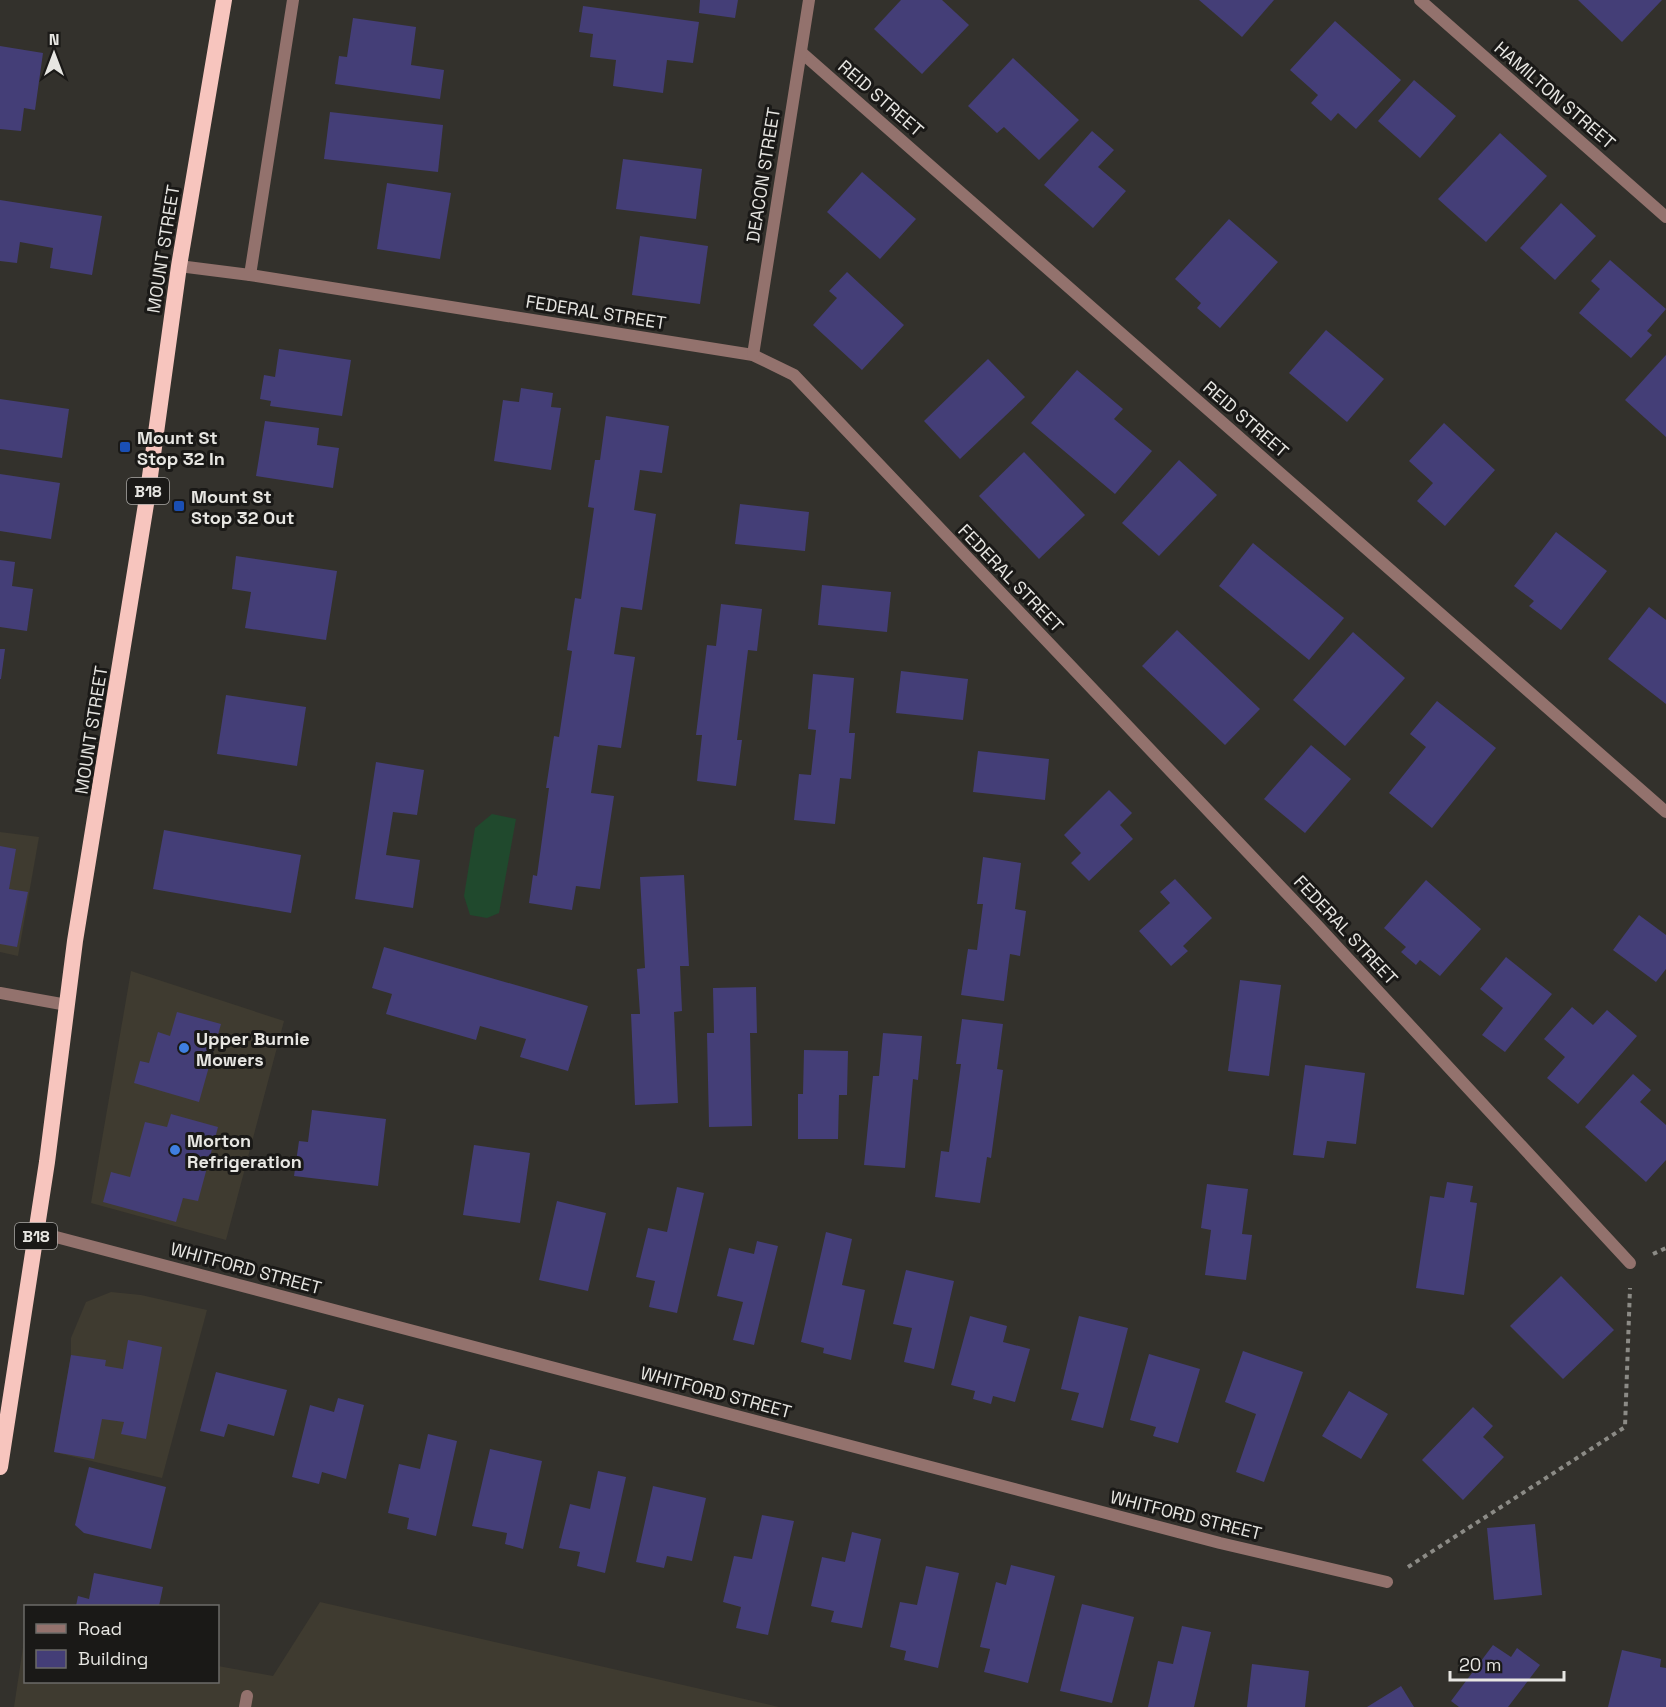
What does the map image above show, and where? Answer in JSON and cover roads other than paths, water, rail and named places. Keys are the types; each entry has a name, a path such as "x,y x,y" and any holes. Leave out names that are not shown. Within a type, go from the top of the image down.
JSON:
{"highway":[{"name":"MOUNT STREET","path":"0,1461 37,1232 75,941 147,498 179,266 224,0"}],"street":[{"path":"250,275 293,0"},
{"name":"DEACON STREET","path":"753,355 809,0"},
{"name":"HAMILTON STREET","path":"1420,0 1666,217"},
{"name":"REID STREET","path":"802,53 1666,812"},
{"name":"FEDERAL STREET","path":"179,266 250,275 753,355 794,375 1314,921 1630,1263"},
{"path":"0,993 67,1005"},
{"name":"WHITFORD STREET","path":"37,1232 1220,1543 1387,1582"}],"place":[{"name":"Mount St Stop 32 In","path":"125,447"},
{"name":"Mount St Stop 32 Out","path":"179,506"},
{"name":"Upper Burnie Mowers","path":"184,1048"},
{"name":"Morton Refrigeration","path":"175,1150"}]}
